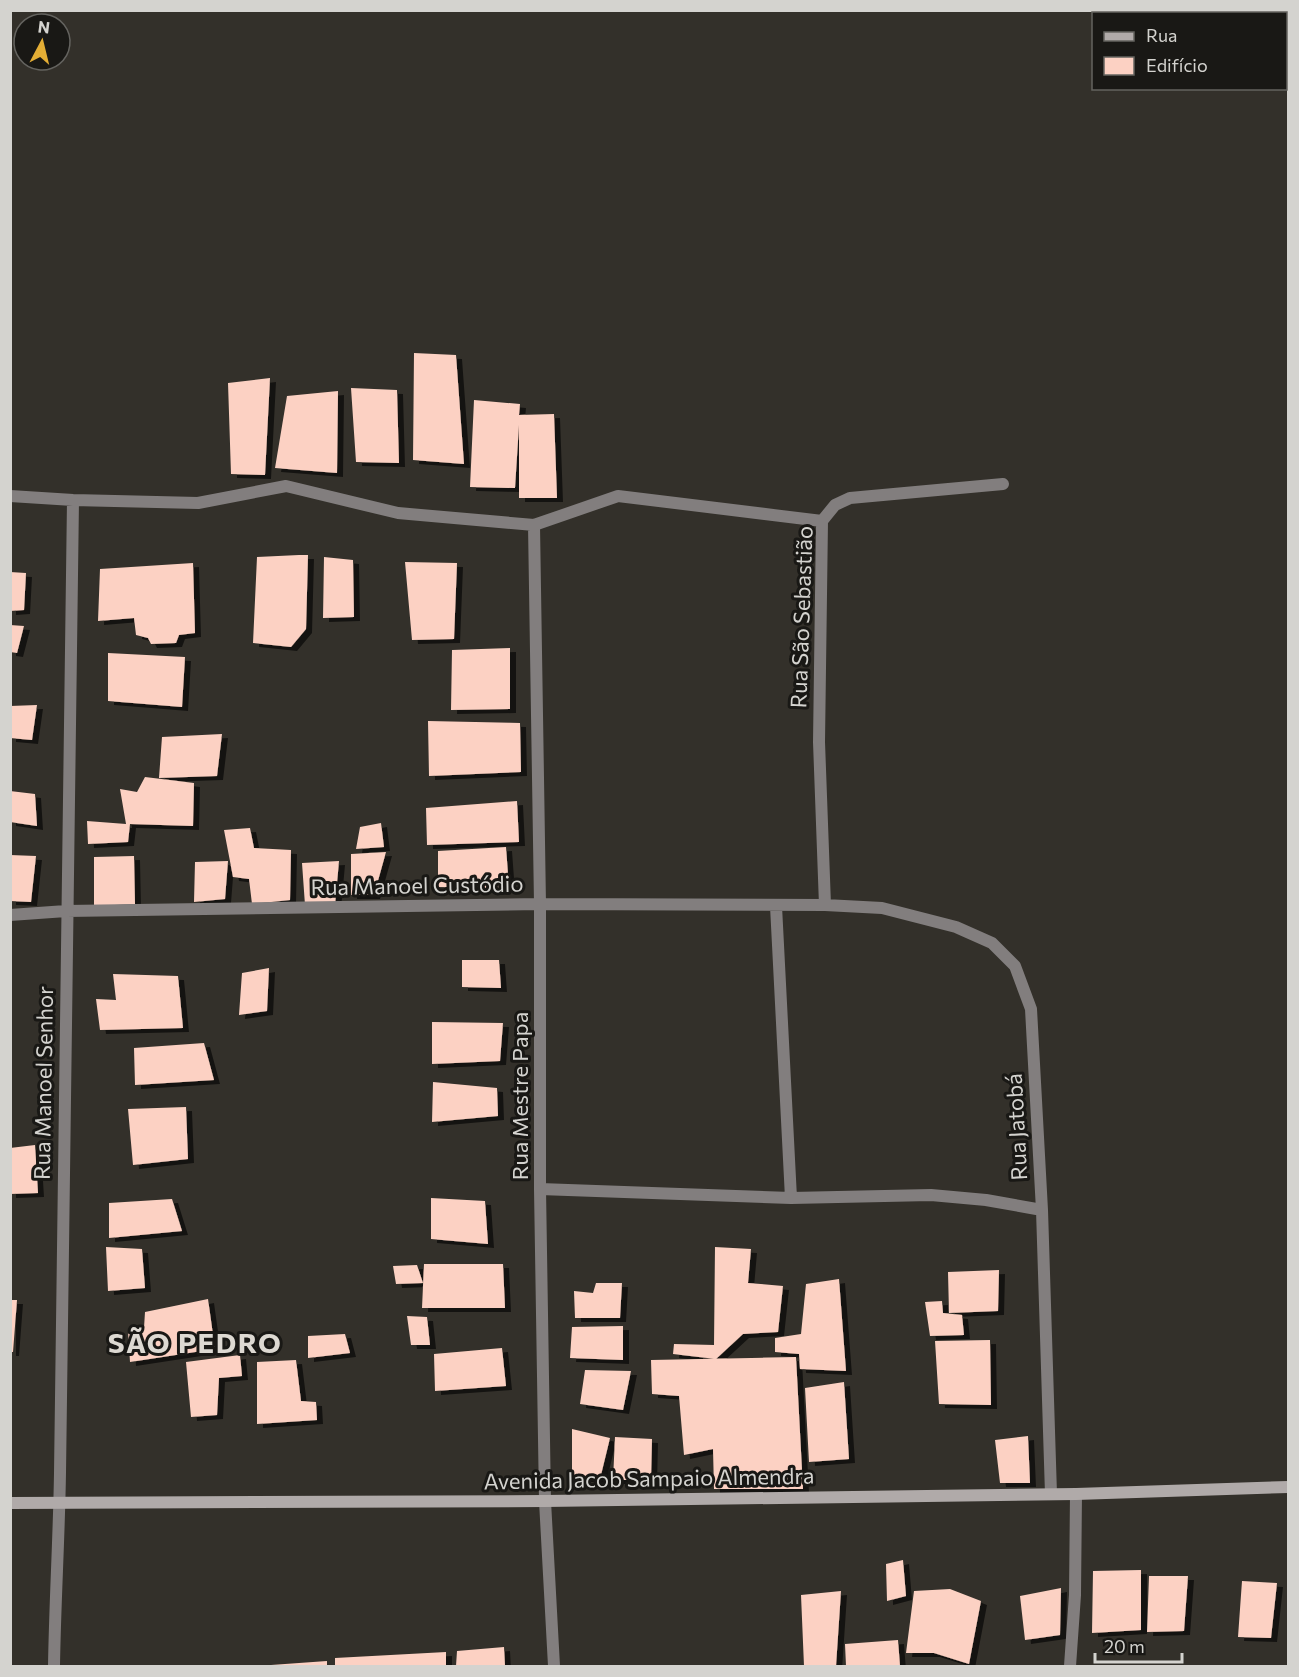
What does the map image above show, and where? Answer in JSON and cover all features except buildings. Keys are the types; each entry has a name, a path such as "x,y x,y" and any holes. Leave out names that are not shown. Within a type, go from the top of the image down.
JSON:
{"main road":[{"name":"Avenida Jacob Sampaio Almendra","path":"10,1503 545,1501 1076,1494 1288,1487"}],"street":[{"name":"Rua São Sebastião","path":"825,905 819,742 822,521 835,505 850,498 1003,484"},
{"path":"10,496 198,503 286,486 398,513 534,525 618,496 822,521"},
{"name":"Rua Manoel Senhor","path":"54,1666 59,1502 73,500"},
{"name":"Rua Mestre Papa","path":"534,525 545,1501 554,1666"},
{"name":"Rua Manoel Custódio","path":"10,915 66,911 540,904 825,905"},
{"name":"Rua Jatobá","path":"825,905 882,908 956,927 992,943 1015,966 1031,1009 1042,1210 1051,1494"},
{"path":"776,906 790,1198"},
{"path":"540,1189 790,1198 931,1195 986,1200 1042,1210"},
{"path":"1070,1666 1075,1595 1076,1494"}],"district":[{"name":"SÃO PEDRO","path":"195,1342"}]}
